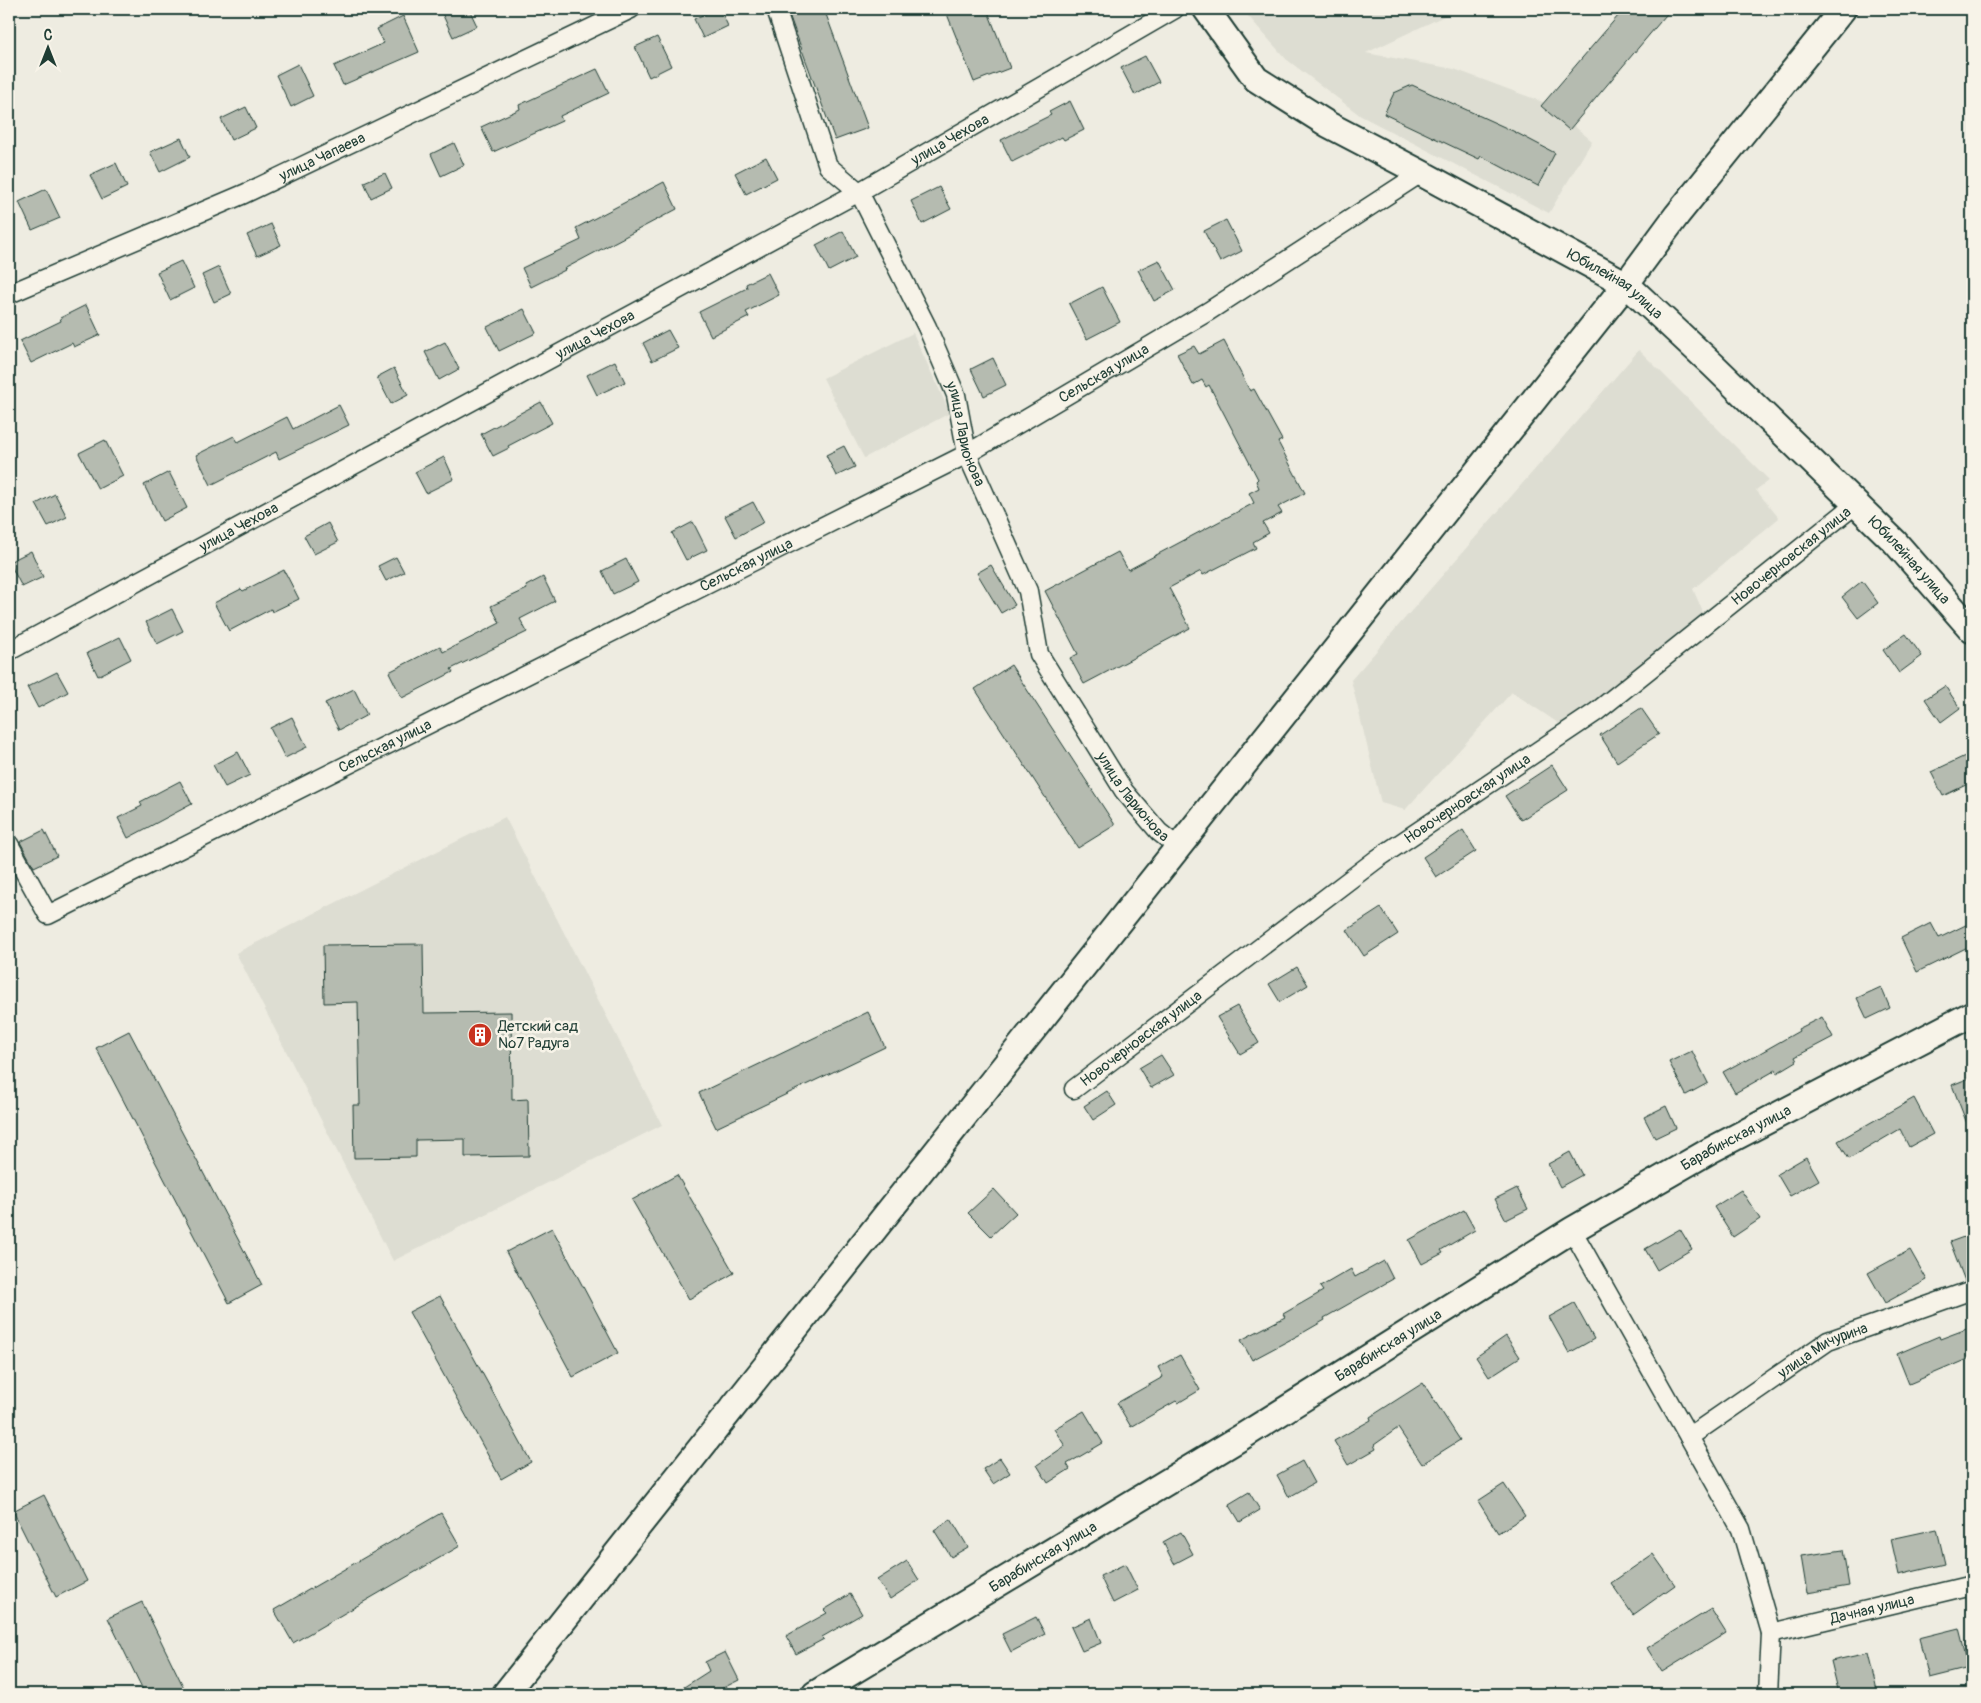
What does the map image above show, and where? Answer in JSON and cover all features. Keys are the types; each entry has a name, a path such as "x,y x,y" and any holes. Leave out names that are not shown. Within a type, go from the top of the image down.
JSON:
{"street":[{"name":"улица Чапаева","path":"9,294 244,194 631,9"},
{"name":"улица Ларионова","path":"776,9 828,166 859,192 927,327 956,396 967,454 1028,591 1039,654 1124,791 1159,832 1178,847"},
{"name":"улица Чехова","path":"9,651 859,192 1175,9"},
{"name":"Юбилейная улица","path":"1206,9 1256,79 1329,125 1626,284 1713,365 1856,504 1894,542 1972,630"},
{"path":"504,1694 1626,284 1677,215 1843,9"},
{"name":"Сельская улица","path":"9,844 48,915 967,454 1209,311 1421,173"},
{"name":"Новочерновская улица","path":"1074,1089 1377,859 1596,712 1856,504"},
{"name":"Барабинская улица","path":"815,1694 1240,1438 1572,1230 1711,1150 1972,1014"},
{"path":"1572,1230 1741,1529 1771,1633 1768,1694"},
{"name":"улица Мичурина","path":"1688,1437 1828,1341 1972,1290"},
{"name":"Дачная улица","path":"1771,1633 1972,1585"}],"shaded area":[{"path":"1242,9 1459,9 1366,53 1454,69 1548,104 1592,141 1549,213 1361,116 1286,59"},
{"path":"913,333 950,413 864,458 823,378"},
{"path":"1639,350 1769,480 1756,490 1779,518 1693,589 1705,617 1561,725 1512,692 1405,810 1381,803 1351,680"},
{"path":"505,817 662,1125 393,1261 236,953"}],"building":[{"path":"440,9 469,9 477,26 453,37"},
{"path":"715,9 720,9 728,26 703,38 694,19"},
{"path":"787,9 824,9 868,128 835,140"},
{"path":"945,9 987,9 1010,68 974,82"},
{"path":"1624,9 1671,9 1569,130 1541,106"},
{"path":"403,16 419,52 343,85 334,66 384,43 377,29"},
{"path":"657,37 671,66 649,77 635,47"},
{"path":"1145,56 1159,82 1135,95 1121,68"},
{"path":"298,64 313,96 291,107 276,75"},
{"path":"597,69 609,93 560,116 562,121 493,152 481,127 520,109 519,105"},
{"path":"1412,85 1513,131 1555,153 1538,186 1481,156 1479,159 1384,114 1394,93"},
{"path":"1070,101 1084,130 1064,140 1062,137 1012,162 1001,140 1051,115 1049,112"},
{"path":"246,107 256,128 231,140 221,119"},
{"path":"181,138 190,157 160,172 150,152"},
{"path":"454,143 464,165 441,176 431,154"},
{"path":"766,157 777,178 746,194 735,173"},
{"path":"116,163 127,187 102,199 90,175"},
{"path":"385,173 392,188 371,198 364,182"},
{"path":"664,182 677,209 531,287 522,268 581,240 576,228"},
{"path":"939,187 951,209 922,224 911,201"},
{"path":"46,189 60,218 32,230 19,202"},
{"path":"1226,220 1242,251 1220,262 1204,231"},
{"path":"271,224 281,245 257,256 247,235"},
{"path":"843,231 856,257 829,271 816,245"},
{"path":"1159,260 1175,290 1154,301 1138,270"},
{"path":"181,261 194,288 170,300 157,272"},
{"path":"219,267 231,294 214,302 202,275"},
{"path":"768,273 779,295 746,312 749,317 711,336 699,312 747,288 746,284"},
{"path":"1102,287 1120,322 1087,339 1069,304"},
{"path":"86,305 100,335 74,347 72,343 31,363 20,341 61,321 60,318"},
{"path":"524,309 536,333 499,351 487,327"},
{"path":"668,330 678,348 652,361 643,343"},
{"path":"1224,341 1250,391 1254,389 1282,440 1278,442 1305,493 1278,507 1282,513 1263,523 1269,533 1253,542 1256,548 1203,575 1201,571 1169,588 1190,628 1084,684 1070,658 1078,654 1045,591 1118,552 1128,570 1254,503 1249,493 1259,488 1256,481 1258,479 1209,385 1206,387 1202,380 1193,385 1177,354 1194,346 1199,354"},
{"path":"445,342 459,369 439,380 425,352"},
{"path":"993,358 1006,385 984,396 971,369"},
{"path":"615,361 625,382 597,395 587,375"},
{"path":"394,368 408,395 391,404 377,377"},
{"path":"541,402 552,423 493,456 481,434"},
{"path":"339,405 349,425 279,459 276,452 211,485 196,455 234,436 238,442 287,417 293,429"},
{"path":"105,440 123,476 98,489 79,453"},
{"path":"844,446 855,467 836,476 826,455"},
{"path":"444,457 454,479 426,493 415,472"},
{"path":"169,472 187,508 162,521 144,485"},
{"path":"55,494 67,517 48,526 36,504"},
{"path":"753,502 764,522 736,537 725,516"},
{"path":"693,522 707,550 686,560 672,533"},
{"path":"328,523 338,542 314,554 304,536"},
{"path":"31,551 43,577 22,587 9,562"},
{"path":"396,557 404,572 386,581 378,566"},
{"path":"626,559 638,582 613,594 602,571"},
{"path":"991,565 1015,605 1001,613 977,573"},
{"path":"284,570 299,599 272,612 271,609 229,631 214,603 241,589 243,591"},
{"path":"543,577 555,601 520,619 527,632 451,669 453,672 402,698 389,672 440,646 443,652 500,623 491,606 527,589 526,586"},
{"path":"1862,581 1878,603 1858,618 1842,597"},
{"path":"172,609 183,631 157,644 146,622"},
{"path":"1906,634 1922,656 1899,673 1883,650"},
{"path":"120,637 131,659 98,676 87,653"},
{"path":"1011,665 1115,825 1078,848 975,689"},
{"path":"57,672 68,692 38,708 27,687"},
{"path":"1945,686 1960,708 1941,722 1925,699"},
{"path":"354,689 367,715 339,730 325,703"},
{"path":"1641,708 1659,734 1617,762 1600,735"},
{"path":"292,717 307,747 285,758 270,728"},
{"path":"238,752 250,775 225,787 213,765"},
{"path":"1965,756 1972,772 1972,782 1943,796 1931,772"},
{"path":"1552,765 1568,790 1521,820 1505,796"},
{"path":"180,781 192,804 128,838 118,818 142,806 140,802"},
{"path":"44,830 57,856 34,867 20,842"},
{"path":"1463,830 1476,851 1436,877 1423,857"},
{"path":"1381,908 1398,934 1364,956 1347,930"},
{"path":"1972,922 1972,945 1917,972 1901,938 1931,923 1939,938"},
{"name":"Детский сад №7 Радуга","path":"423,944 424,1013 511,1012 512,1100 528,1099 529,1156 465,1157 465,1139 416,1140 416,1157 354,1158 353,1105 360,1105 358,1002 324,1003 323,945"},
{"path":"1297,967 1308,985 1280,1002 1269,984"},
{"path":"1881,987 1890,1008 1867,1019 1857,998"},
{"path":"1237,1006 1259,1043 1240,1054 1217,1017"},
{"path":"868,1012 885,1047 716,1128 699,1093"},
{"path":"1822,1017 1833,1037 1795,1057 1797,1061 1777,1073 1776,1070 1735,1093 1723,1072 1746,1061 1799,1031 1798,1029"},
{"path":"129,1031 262,1285 229,1303 96,1048"},
{"path":"1692,1051 1708,1083 1686,1095 1669,1062"},
{"path":"1161,1055 1174,1075 1151,1088 1139,1068"},
{"path":"1972,1077 1972,1133 1971,1134 1952,1085"},
{"path":"1107,1091 1116,1105 1093,1120 1084,1106"},
{"path":"1914,1098 1933,1134 1909,1147 1900,1129 1849,1159 1838,1141"},
{"path":"1666,1106 1676,1128 1655,1138 1644,1117"},
{"path":"1570,1152 1582,1175 1560,1187 1548,1164"},
{"path":"1806,1157 1819,1180 1790,1196 1777,1174"},
{"path":"677,1175 734,1273 689,1299 632,1200"},
{"path":"1517,1188 1528,1209 1506,1220 1495,1199"},
{"path":"994,1189 1016,1213 991,1236 968,1213"},
{"path":"1741,1190 1760,1219 1733,1237 1714,1207"},
{"path":"1464,1210 1475,1230 1441,1250 1443,1253 1422,1264 1409,1240"},
{"path":"552,1228 618,1353 573,1377 506,1252"},
{"path":"1680,1229 1692,1249 1657,1270 1645,1249"},
{"path":"1972,1234 1972,1280 1965,1281 1950,1242"},
{"path":"1910,1250 1927,1280 1885,1303 1868,1273"},
{"path":"1384,1261 1393,1279 1324,1318 1325,1320 1299,1335 1252,1360 1241,1340 1285,1317 1283,1314 1323,1291 1320,1287 1351,1269 1355,1277"},
{"path":"440,1296 531,1462 501,1479 409,1312"},
{"path":"1574,1303 1594,1339 1569,1353 1549,1317"},
{"path":"1972,1327 1972,1357 1909,1384 1897,1354 1939,1336 1940,1339"},
{"path":"1506,1336 1520,1357 1489,1377 1476,1357"},
{"path":"1180,1355 1200,1390 1178,1403 1176,1401 1131,1427 1117,1403 1163,1377 1158,1367"},
{"path":"1423,1383 1460,1440 1422,1464 1398,1428 1374,1445 1376,1449 1348,1465 1334,1441 1371,1420 1370,1417"},
{"path":"1084,1411 1103,1443 1067,1464 1070,1469 1048,1483 1037,1465 1065,1446 1054,1429"},
{"path":"1000,1458 1010,1473 993,1484 983,1469"},
{"path":"1302,1461 1314,1483 1289,1497 1277,1475"},
{"path":"1504,1484 1525,1516 1498,1533 1478,1501"},
{"path":"1249,1492 1260,1510 1240,1522 1229,1504"},
{"path":"44,1495 87,1581 56,1597 13,1511"},
{"path":"441,1513 460,1546 293,1643 274,1610"},
{"path":"951,1519 968,1547 951,1557 934,1530"},
{"path":"1937,1529 1945,1564 1899,1575 1891,1539"},
{"path":"1181,1532 1193,1554 1174,1564 1163,1542"},
{"path":"1843,1550 1849,1586 1807,1593 1801,1556"},
{"path":"1653,1554 1675,1585 1633,1615 1611,1583"},
{"path":"907,1561 919,1580 890,1599 877,1580"},
{"path":"1125,1564 1138,1590 1113,1603 1100,1576"},
{"path":"850,1594 862,1614 822,1637 824,1639 796,1654 786,1636 827,1613 824,1610"},
{"path":"142,1602 185,1690 176,1694 145,1694 108,1618"},
{"path":"1711,1609 1726,1633 1662,1672 1647,1648"},
{"path":"1036,1617 1045,1634 1011,1652 1002,1634"},
{"path":"1091,1618 1101,1643 1082,1651 1071,1627"},
{"path":"1959,1628 1969,1668 1929,1678 1919,1638"},
{"path":"725,1652 739,1680 711,1694 673,1694 709,1671 705,1662"},
{"path":"1868,1653 1878,1694 1839,1694 1831,1661"}],"place":[{"name":"Детский сад №7 Радуга","path":"480,1035"}]}
